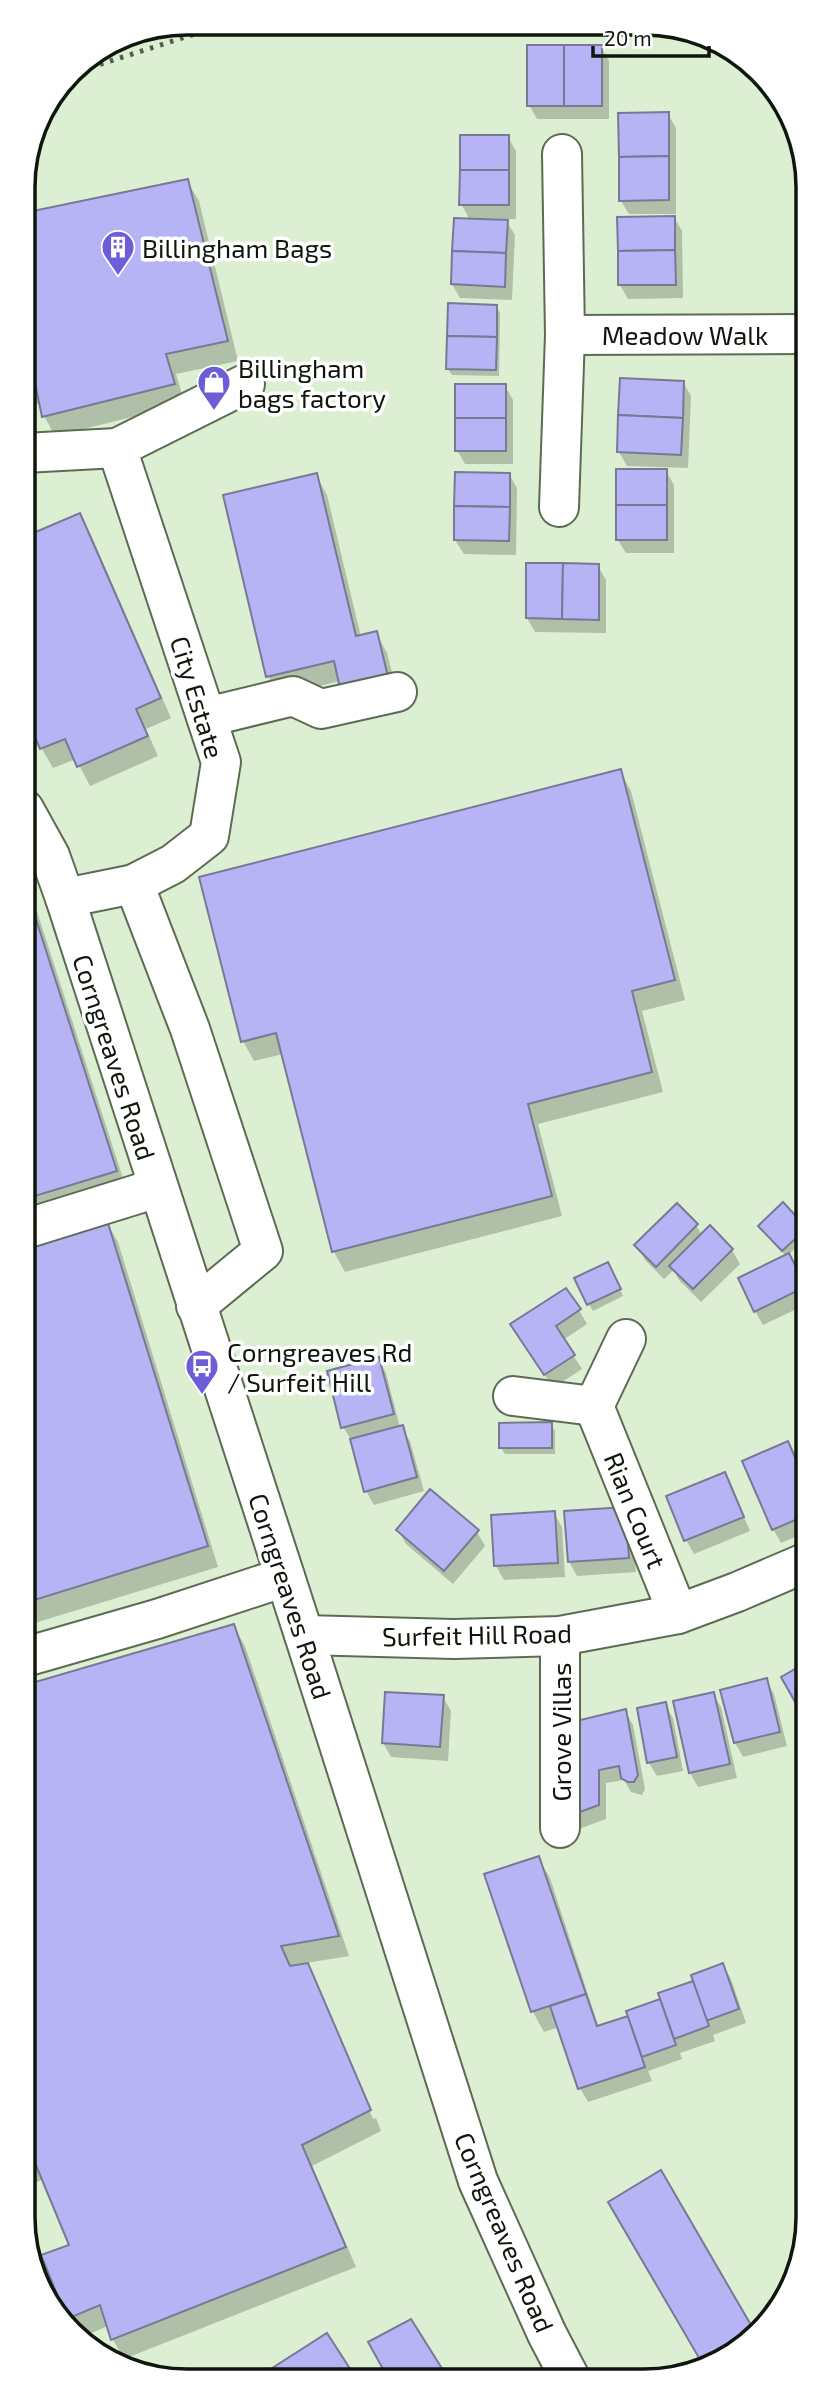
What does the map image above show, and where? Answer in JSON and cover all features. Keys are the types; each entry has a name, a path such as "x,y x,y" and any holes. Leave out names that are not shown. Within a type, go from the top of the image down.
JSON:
{"street":[{"name":"Meadow Walk","path":"559,507 565,335 562,154"},
{"name":"Meadow Walk","path":"565,335 796,334"},
{"path":"35,452 117,448 245,384"},
{"name":"City Estate","path":"65,898 134,884 173,864 209,836 221,762 117,448"},
{"path":"207,717 293,696 321,709 397,692"},
{"name":"Corngreaves Road","path":"35,829 50,856 65,898 478,2181 565,2369"},
{"path":"134,884 190,1029 263,1251 196,1306"},
{"path":"35,1226 158,1188"},
{"path":"513,1396 594,1406 626,1339"},
{"name":"Rian Court","path":"594,1406 678,1614"},
{"name":"Surfeit Hill Road","path":"304,1635 454,1639 560,1636 678,1614 796,1567"},
{"path":"35,1654 158,1619 285,1577"},
{"name":"Grove Villas","path":"559,1828 560,1636"}],"building":[{"path":"527,45 564,45 564,106 527,106"},
{"path":"564,45 602,45 602,106 564,106"},
{"path":"669,112 669,156 619,157 618,113"},
{"path":"460,135 509,135 509,170 460,170"},
{"path":"669,156 669,200 619,201 619,157"},
{"path":"460,170 509,170 509,205 459,205"},
{"name":"Billingham Bags","path":"188,179 228,341 166,354 175,384 42,417 35,383 35,211"},
{"path":"675,216 675,250 618,251 617,217"},
{"path":"454,218 508,220 506,253 452,251"},
{"path":"675,250 676,285 618,285 618,251"},
{"path":"452,251 506,253 505,287 451,284"},
{"path":"448,303 497,305 497,337 447,336"},
{"path":"447,336 497,337 496,370 446,369"},
{"path":"620,378 684,381 683,418 618,415"},
{"path":"455,384 506,384 506,418 455,418"},
{"path":"618,415 683,418 681,455 617,452"},
{"path":"455,418 506,418 506,451 455,451"},
{"path":"616,469 667,469 667,505 616,505"},
{"path":"455,472 510,473 510,507 454,506"},
{"path":"317,473 356,636 377,631 389,681 341,693 334,661 266,677 223,495"},
{"path":"616,505 667,505 667,540 616,540"},
{"path":"454,506 510,507 509,541 454,540"},
{"path":"80,513 161,698 136,709 148,736 77,767 65,739 40,749 35,737 35,532"},
{"path":"526,563 563,563 562,619 526,618"},
{"path":"563,563 599,564 599,620 562,619"},
{"path":"621,769 675,980 632,991 652,1072 528,1104 552,1196 332,1252 276,1033 241,1042 199,877"},
{"path":"35,916 117,1171 35,1196"},
{"path":"783,1202 796,1216 796,1238 782,1251 758,1226"},
{"path":"677,1203 698,1224 656,1267 634,1245"},
{"path":"107,1220 208,1546 35,1600 35,1243"},
{"path":"710,1225 733,1249 693,1289 669,1266"},
{"path":"789,1253 796,1264 796,1291 754,1312 738,1278"},
{"path":"608,1262 621,1289 587,1305 574,1278"},
{"path":"566,1288 581,1309 556,1326 575,1355 544,1375 510,1324"},
{"path":"379,1357 394,1414 341,1428 327,1371"},
{"path":"552,1422 552,1448 499,1448 499,1423"},
{"path":"403,1425 417,1477 364,1492 350,1439"},
{"path":"788,1441 796,1460 796,1520 772,1530 742,1461"},
{"path":"725,1472 744,1517 684,1541 666,1496"},
{"path":"430,1489 479,1530 444,1571 396,1530"},
{"path":"625,1507 629,1558 568,1562 564,1511"},
{"path":"555,1511 558,1563 494,1566 491,1515"},
{"path":"234,1624 339,1936 281,1946 290,1966 308,1963 371,2110 302,2145 346,2247 111,2340 100,2305 73,2316 66,2309 41,2255 69,2245 35,2163 35,1682"},
{"path":"796,1668 796,1704 781,1677"},
{"path":"767,1678 780,1732 734,1743 720,1690"},
{"path":"385,1692 444,1695 440,1747 382,1743"},
{"path":"714,1692 730,1764 689,1773 673,1701"},
{"path":"666,1702 677,1757 647,1763 637,1708"},
{"path":"626,1709 638,1775 634,1782 628,1782 621,1778 619,1766 599,1770 599,1805 566,1817 572,1722"},
{"path":"539,1856 586,1994 531,2012 484,1874"},
{"path":"723,1963 739,2009 706,2021 691,1975"},
{"path":"693,1981 709,2026 674,2039 658,1993"},
{"path":"586,1994 597,2026 628,2016 645,2067 578,2089 550,2006"},
{"path":"660,1999 676,2045 642,2057 626,2011"},
{"path":"661,2170 751,2324 720,2349 699,2358 608,2202"},
{"path":"411,2319 442,2369 383,2369 368,2342"},
{"path":"327,2333 350,2369 271,2369"}],"railway":[{"path":"95,66 192,35"}],"place":[{"name":"Billingham Bags","path":"118,277"},
{"name":"Billingham bags factory","path":"214,412"},
{"name":"Corngreaves Rd / Surfeit Hill","path":"202,1396"}]}
